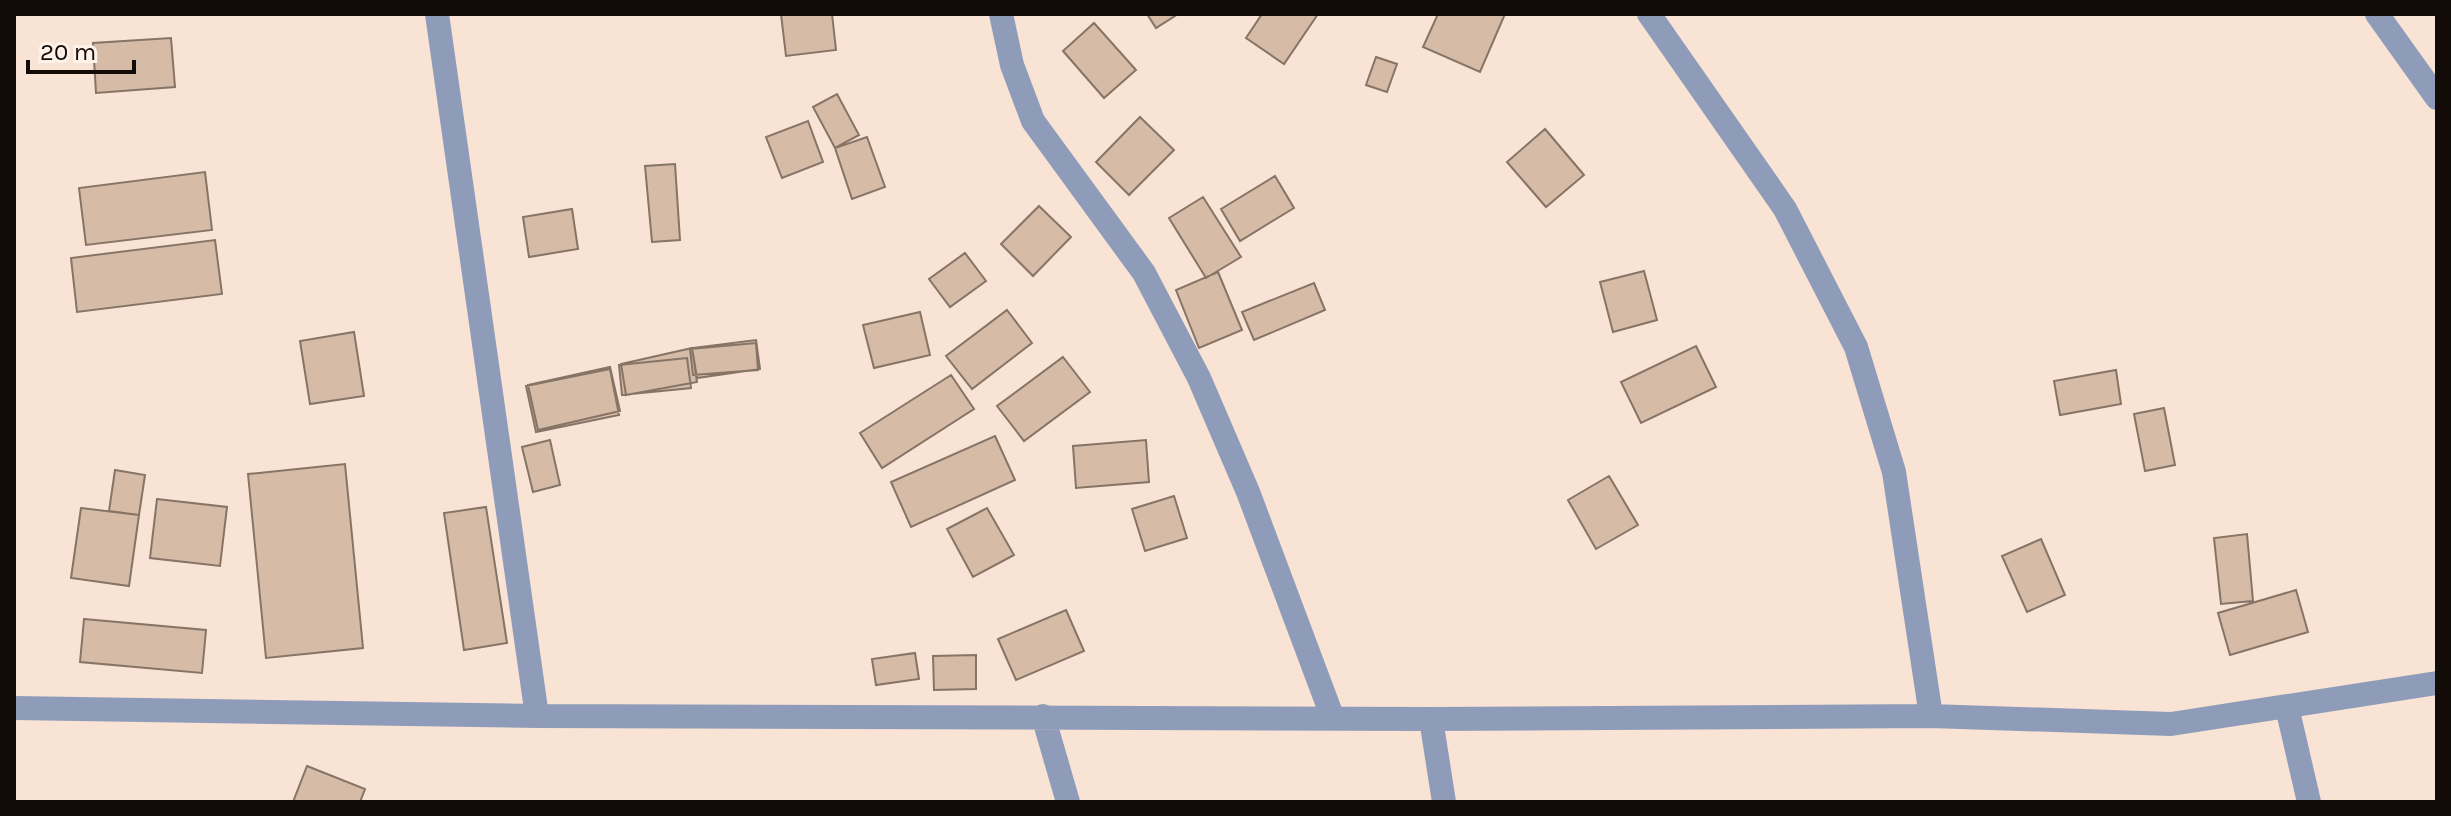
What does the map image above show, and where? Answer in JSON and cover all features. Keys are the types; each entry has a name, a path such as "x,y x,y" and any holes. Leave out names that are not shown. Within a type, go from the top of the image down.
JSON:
{"street":[{"path":"437,14 537,716"},
{"path":"1001,14 1012,65 1033,121 1144,273 1199,378 1248,492 1332,716"},
{"path":"1649,14 1785,209 1856,347 1894,472 1931,716"},
{"path":"2377,14 2437,98"},
{"path":"14,708 537,716 1332,716 1431,719 1931,716 2171,724 2437,683"},
{"path":"2287,707 2309,802"},
{"path":"1043,716 1068,802"},
{"path":"1431,719 1444,802"}],"building":[{"path":"781,14 832,14 836,50 786,56"},
{"path":"1147,14 1178,14 1156,28"},
{"path":"1262,14 1318,14 1284,64 1246,38"},
{"path":"1438,14 1505,14 1480,72 1423,47"},
{"path":"1094,23 1136,70 1104,98 1063,51"},
{"path":"171,38 175,87 96,93 93,43"},
{"path":"1376,57 1397,64 1387,92 1366,85"},
{"path":"837,94 859,135 835,148 813,107"},
{"path":"1140,117 1174,150 1129,195 1096,162"},
{"path":"808,121 823,162 782,178 766,137"},
{"path":"1545,129 1584,175 1546,207 1507,162"},
{"path":"867,137 885,187 852,199 835,148"},
{"path":"675,164 680,240 652,242 645,166"},
{"path":"205,172 212,230 86,245 79,188"},
{"path":"1275,176 1294,208 1240,241 1221,209"},
{"path":"1203,197 1241,257 1206,278 1169,218"},
{"path":"1039,206 1071,237 1033,276 1001,244"},
{"path":"572,209 578,249 529,257 523,217"},
{"path":"215,240 222,294 77,312 71,258"},
{"path":"965,253 986,281 950,307 929,279"},
{"path":"1644,271 1657,320 1613,332 1600,282"},
{"path":"1218,272 1242,330 1199,348 1176,290"},
{"path":"1314,283 1325,310 1254,340 1242,312"},
{"path":"1007,310 1032,343 972,389 946,356"},
{"path":"920,312 930,355 874,368 863,325"},
{"path":"354,332 364,396 310,404 300,341"},
{"path":"756,340 760,369 697,378 692,348"},
{"path":"756,343 758,370 693,375 690,349"},
{"path":"1696,346 1716,387 1641,423 1621,382"},
{"path":"692,348 697,382 626,395 621,364"},
{"path":"1063,357 1090,392 1024,441 997,406"},
{"path":"687,358 691,388 622,395 619,365"},
{"path":"610,367 620,411 538,430 528,385"},
{"path":"610,369 619,415 536,432 526,386"},
{"path":"2116,370 2121,404 2060,415 2054,381"},
{"path":"951,375 974,409 882,468 860,433"},
{"path":"2164,408 2175,465 2145,471 2134,414"},
{"path":"995,436 1015,480 911,527 891,482"},
{"path":"550,440 560,485 533,492 522,447"},
{"path":"1146,440 1149,482 1076,488 1073,446"},
{"path":"345,464 363,648 266,658 248,474"},
{"path":"115,470 145,475 139,515 109,511"},
{"path":"1609,476 1638,525 1596,549 1568,500"},
{"path":"1174,496 1187,538 1145,551 1132,509"},
{"path":"157,499 227,507 220,566 150,558"},
{"path":"486,507 507,643 464,650 444,513"},
{"path":"81,508 139,515 129,586 71,578"},
{"path":"987,508 1014,555 973,577 947,529"},
{"path":"2247,534 2253,601 2221,604 2214,538"},
{"path":"2041,539 2065,595 2027,612 2002,556"},
{"path":"2296,590 2308,632 2230,655 2218,613"},
{"path":"1066,610 1084,651 1016,680 998,639"},
{"path":"84,619 206,630 202,673 80,662"},
{"path":"915,653 919,679 876,685 872,659"},
{"path":"976,655 976,689 934,690 933,656"},
{"path":"307,766 365,789 360,802 293,802"}]}
